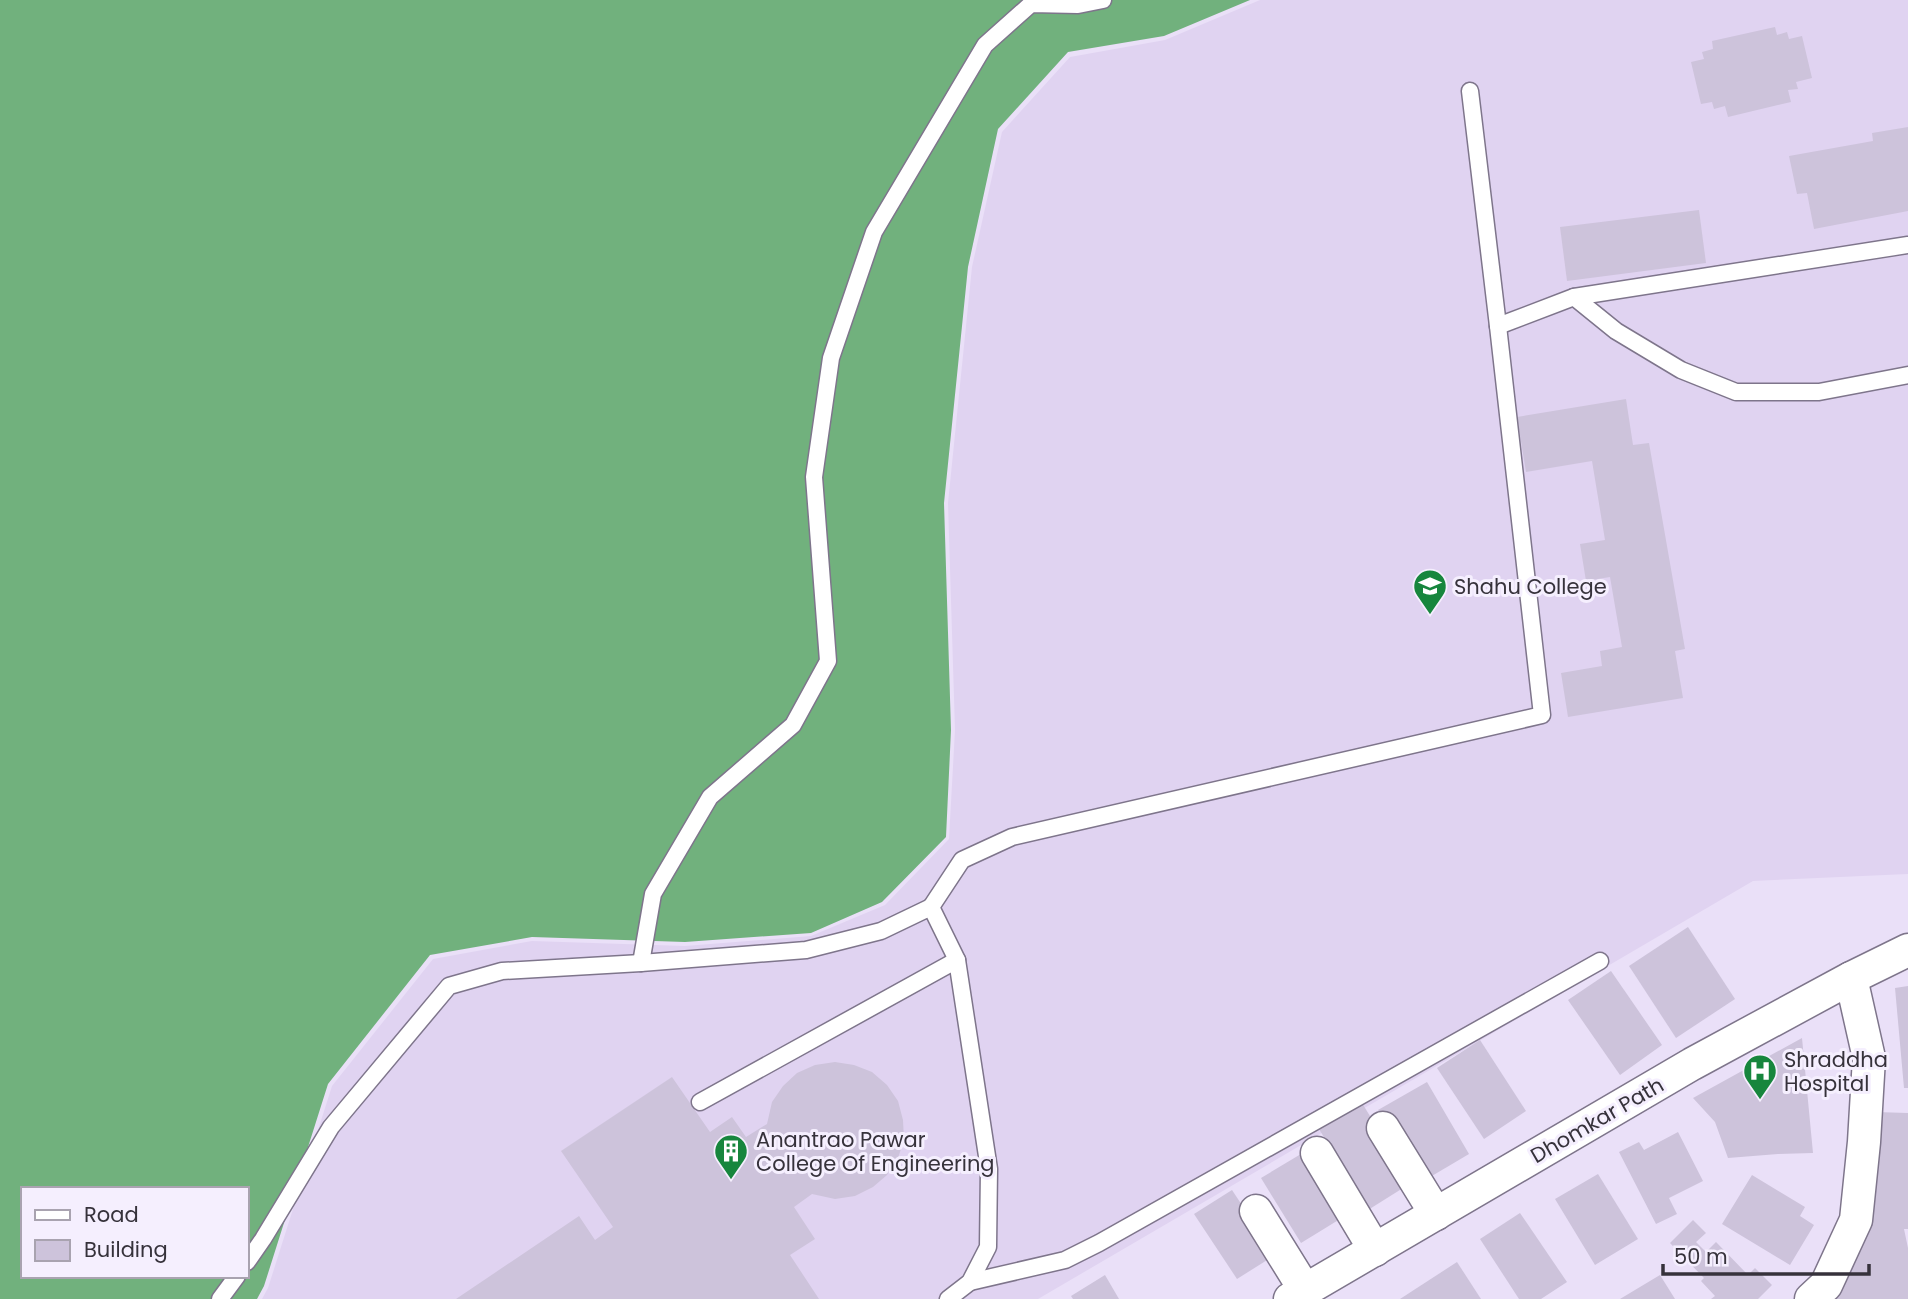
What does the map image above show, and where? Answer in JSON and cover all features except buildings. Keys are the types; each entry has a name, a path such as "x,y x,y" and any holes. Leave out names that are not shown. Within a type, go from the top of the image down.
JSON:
{"street":[{"name":"Dhomkar Path","path":"1298,1295 1692,1064 1908,950"},
{"path":"1811,1299 1826,1285 1856,1220 1869,1058 1851,978"},
{"path":"1383,1128 1436,1214"},
{"path":"1317,1153 1375,1250"},
{"path":"1256,1211 1298,1295"}],"lane":[{"path":"641,963 653,894 710,797 793,725 828,661 814,477 831,358 874,232 985,45 1031,4 1078,5 1103,0"},
{"path":"248,1261 331,1127 449,986 502,971 806,950 881,931 931,907 962,860 1012,836 1542,715 1470,91"},
{"path":"1498,326 1574,298 1908,245"},
{"path":"1574,298 1616,331 1681,370 1736,392 1819,392 1908,375"},
{"path":"931,907 957,960 989,1169 988,1247 970,1282"},
{"path":"699,1102 957,960"},
{"path":"948,1299 970,1282 1065,1260 1099,1243 1600,961"},
{"path":"220,1299 235,1278"}],"shaded area":[{"name":"Shahu College","path":"1260,0 1908,0 1908,874 1753,881 1038,1299 262,1299 268,1288 332,1086 433,959 532,941 685,946 811,936 885,905 949,839 955,730 948,503 972,267 1002,132 1070,57 1165,40"}],"green space":[{"path":"0,0 1250,0 1164,36 1068,52 998,129 968,267 944,503 951,730 946,837 882,902 811,933 685,942 532,937 430,955 328,1084 264,1286 257,1299 0,1299"}],"place":[{"name":"Shahu College","path":"1430,616"},
{"name":"Shraddha Hospital","path":"1760,1101"},
{"name":"Anantrao Pawar College Of Engineering","path":"731,1181"}]}
